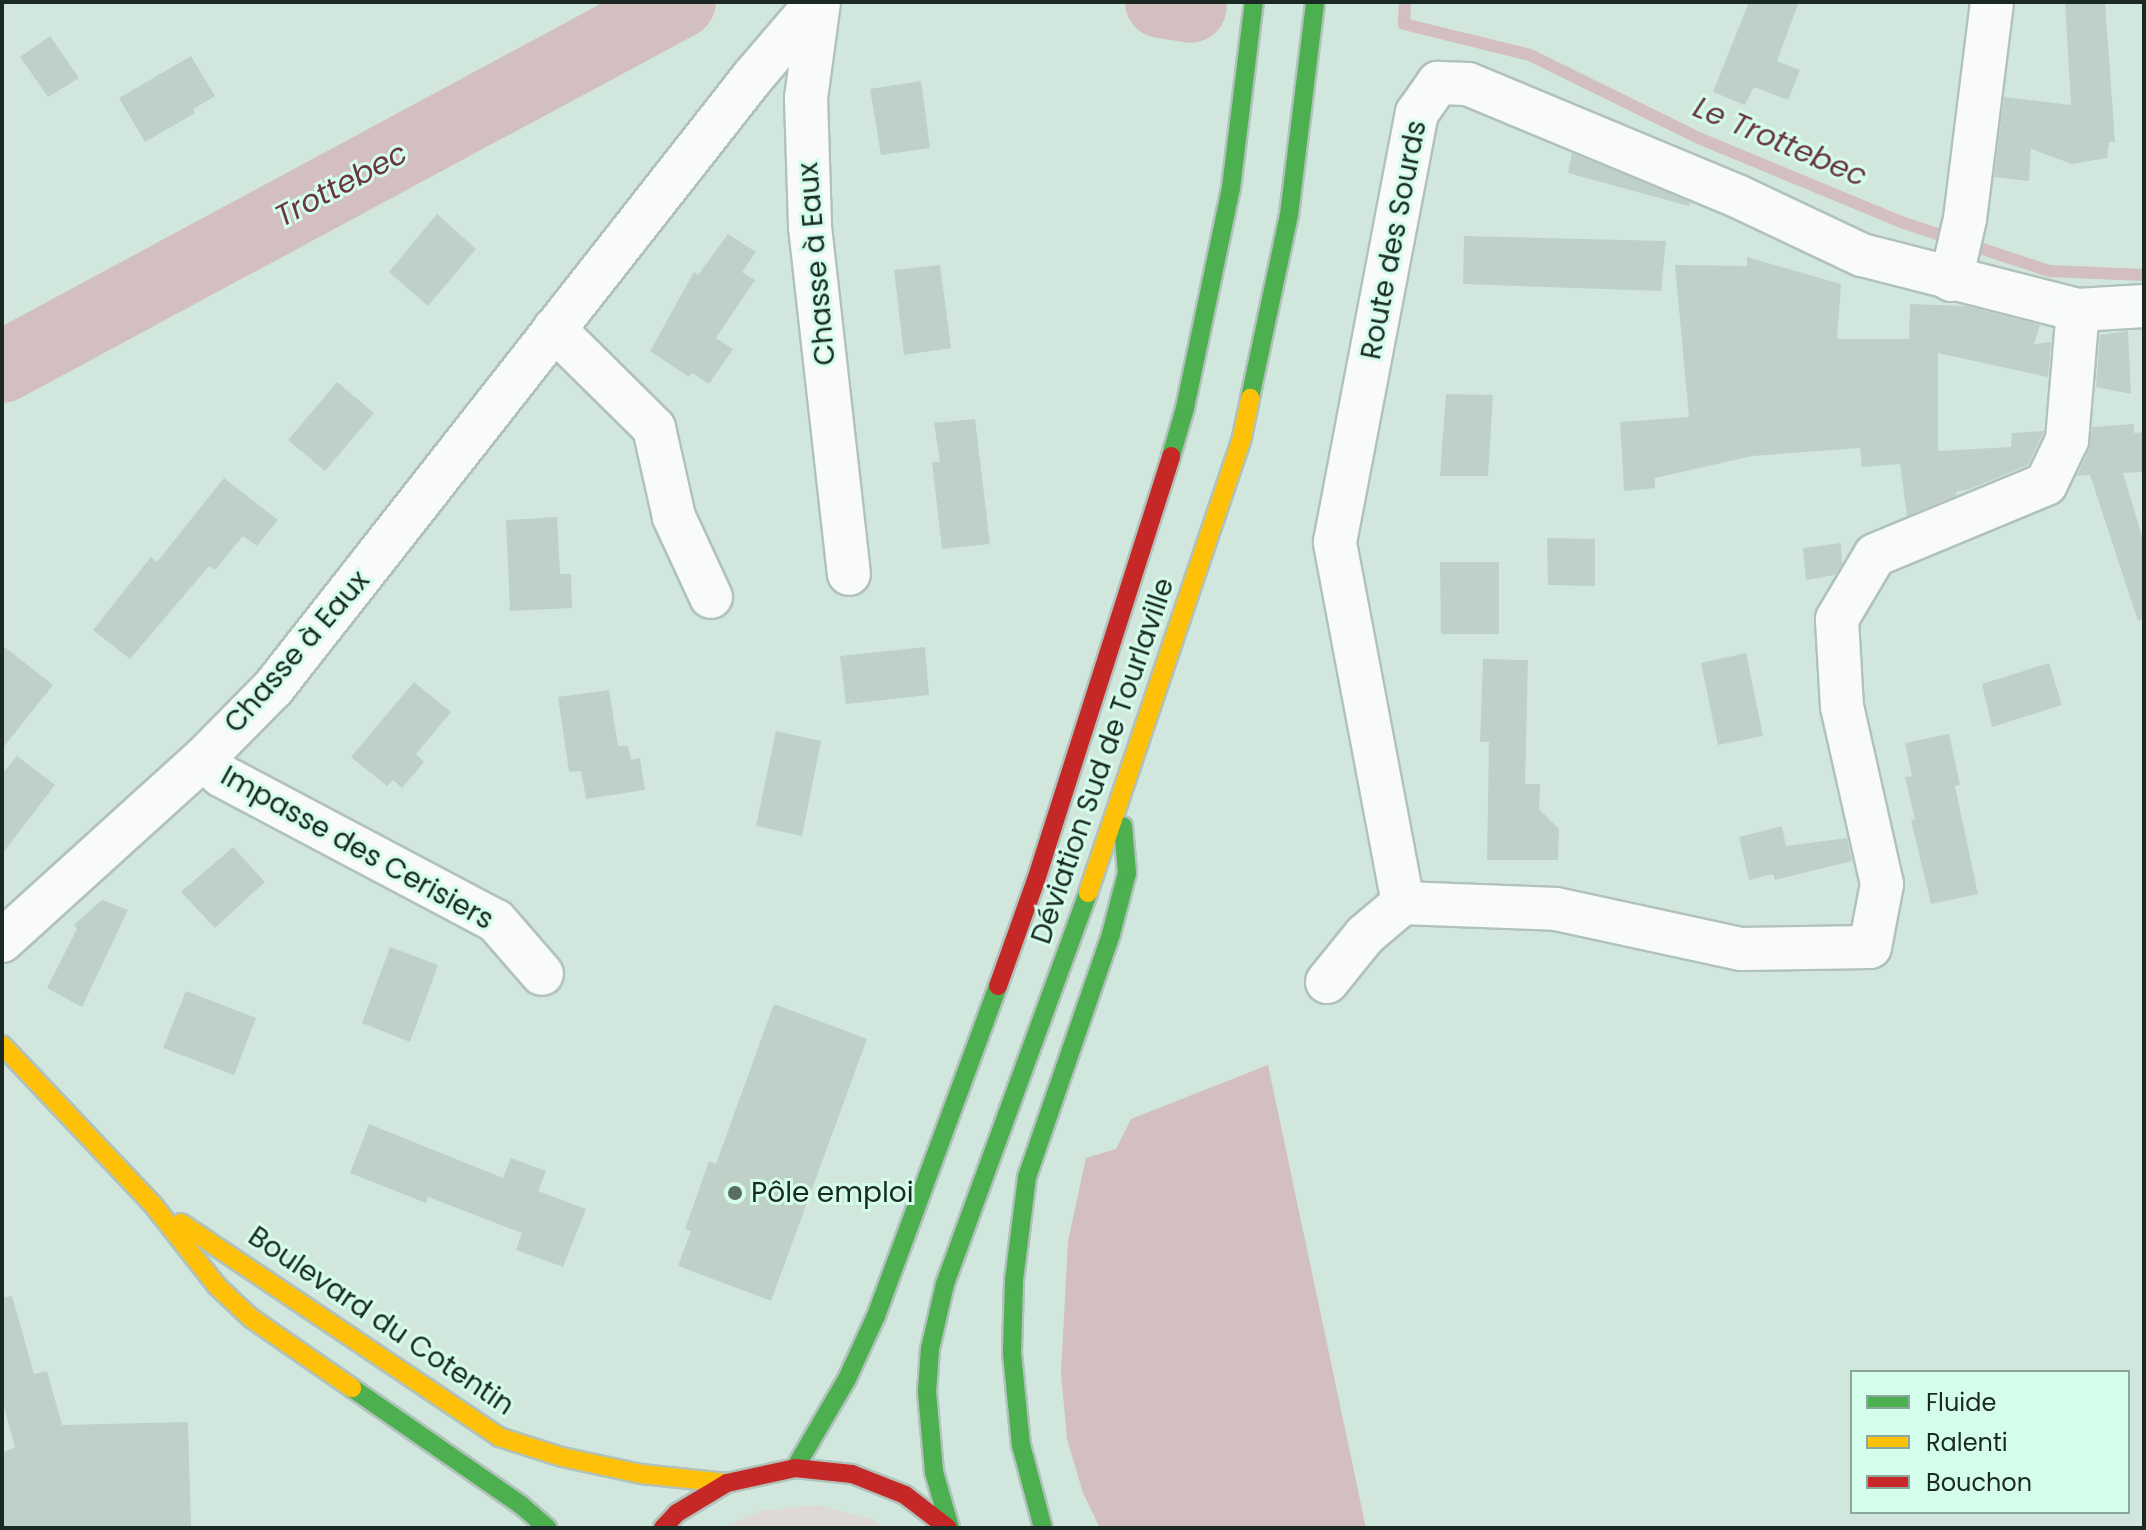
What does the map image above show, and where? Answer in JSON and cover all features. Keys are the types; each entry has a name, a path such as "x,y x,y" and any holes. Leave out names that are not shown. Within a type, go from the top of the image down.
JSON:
{"main road":[{"name":"Déviation Sud de Tourlaville","path":"795,1468 847,1379 876,1316 926,1188 1036,880 1130,591 1185,408 1231,188 1254,2"},
{"name":"Déviation Sud de Tourlaville","path":"949,1528 934,1472 927,1392 930,1349 945,1284 1121,803 1242,437 1289,215 1315,2"},
{"path":"1043,1528 1021,1445 1012,1353 1014,1280 1027,1177 1111,934 1127,873 1121,803"},
{"name":"Boulevard du Cotentin","path":"2,1045 154,1206 217,1286 251,1318 521,1505 547,1528"},
{"name":"Boulevard du Cotentin","path":"154,1206 234,1255 499,1437 562,1457 641,1474 727,1483"},
{"path":"663,1528 677,1513 727,1483 795,1468 852,1474 865,1479 905,1495 949,1528"}],"street":[{"name":"Chasse à Eaux","path":"2,941 203,759 274,687 343,603 752,78 818,2"},
{"name":"Chasse à Eaux","path":"818,2 806,98 810,227 849,574"},
{"path":"1951,280 1965,219 1992,2"},
{"name":"Route des Sourds","path":"1403,903 1335,542 1417,113 1438,83 1468,84 1737,196 1862,255 2078,310 2144,306"},
{"path":"1327,982 1365,935 1403,903 1556,909 1741,949 1870,947 1882,884 1842,707 1837,619 1875,555 2046,484 2067,440 2078,310"},
{"path":"554,329 654,428 674,517 711,597"},
{"name":"Impasse des Cerisiers","path":"203,759 222,776 496,921 542,974"}],"shaded area":[{"path":"1268,1065 1366,1528 1100,1528 1083,1493 1067,1439 1061,1374 1068,1241 1086,1158 1116,1149 1131,1119"},
{"path":"818,1505 874,1520 886,1528 723,1528 760,1511"}],"building":[{"path":"1749,2 1799,2 1777,61 1800,70 1788,100 1754,87 1745,105 1713,92"},
{"path":"2065,2 2105,2 2115,142 2109,142 2107,158 2072,164 2031,149 2029,181 1994,177 2004,97 2071,105"},
{"path":"50,36 79,78 48,97 20,57"},
{"path":"191,56 215,96 193,109 195,113 145,142 119,98"},
{"path":"921,81 930,148 881,155 870,89"},
{"path":"1572,153 1690,202 1689,206 1568,173"},
{"path":"437,214 476,249 428,306 389,272"},
{"path":"728,234 756,252 742,272 755,280 716,338 733,349 709,384 692,373 689,377 650,351 694,272 698,275"},
{"path":"1464,236 1666,241 1661,291 1463,284"},
{"path":"1747,257 1841,284 1837,339 1909,339 1910,304 1966,306 2040,325 2034,344 2051,342 2048,377 1938,353 1938,451 2011,447 2012,433 2044,431 2028,465 1956,492 1957,495 1907,516 1900,464 1862,467 1860,448 1752,456 1655,478 1655,488 1624,491 1620,422 1689,417 1675,265 1747,266"},
{"path":"940,265 951,348 904,355 894,270"},
{"path":"2128,331 2131,394 2096,387 2100,335"},
{"path":"337,382 374,413 325,471 288,440"},
{"path":"1446,394 1493,395 1488,476 1440,476"},
{"path":"975,419 990,544 942,549 932,462 940,462 934,423"},
{"path":"2134,424 2134,433 2144,432 2144,472 2123,473 2144,543 2144,619 2138,621 2090,475 2077,476 2089,450 2092,427"},
{"path":"224,478 278,520 257,546 243,536 215,570 209,566 130,659 93,630 151,557 157,562"},
{"path":"557,517 560,574 571,574 572,608 510,611 506,520"},
{"path":"1547,538 1595,539 1595,586 1548,585"},
{"path":"1841,543 1842,564 1835,575 1806,580 1803,548"},
{"path":"1440,562 1499,562 1499,634 1441,634"},
{"path":"2,645 53,685 2,749"},
{"path":"925,647 929,695 846,704 840,656"},
{"path":"1746,653 1763,736 1718,745 1701,663"},
{"path":"1483,659 1528,660 1525,784 1540,784 1539,809 1559,829 1558,860 1487,860 1489,742 1480,742"},
{"path":"2049,663 2062,705 1992,727 1982,684"},
{"path":"414,682 451,712 416,754 424,762 402,788 393,780 387,786 351,757"},
{"path":"609,690 618,746 628,746 631,760 640,758 645,790 586,799 581,771 569,772 558,697"},
{"path":"776,731 821,741 802,836 756,826"},
{"path":"1949,734 1960,785 1955,786 1978,894 1931,904 1911,820 1915,819 1905,777 1912,776 1905,743"},
{"path":"17,756 55,785 2,854 2,774"},
{"path":"1782,826 1786,846 1847,838 1852,861 1775,880 1773,874 1749,880 1739,837"},
{"path":"233,847 265,882 215,928 181,892"},
{"path":"102,900 128,910 82,1007 47,988 77,929 74,925"},
{"path":"390,947 438,965 410,1042 362,1023"},
{"path":"186,991 256,1018 234,1075 163,1048"},
{"path":"774,1004 867,1039 771,1301 678,1266 691,1231 685,1229 709,1161 716,1164"},
{"path":"369,1124 503,1178 511,1158 546,1171 538,1191 586,1209 563,1267 516,1250 522,1233 428,1197 426,1203 350,1173"},
{"path":"12,1296 34,1374 47,1371 62,1425 188,1422 191,1528 2,1528 2,1453 15,1447 2,1399 2,1298"}],"waterway":[{"name":"Trottebec","path":"2,367 680,2"},
{"name":"Trottebec","path":"1161,2 1191,7"},
{"name":"Le Trottebec","path":"1405,2 1404,24 1530,55 1701,139 1904,223 2049,271 2144,275"}],"traffic: fast":[{"path":"1171,456 1185,408 1231,188 1254,2"},
{"path":"1250,398 1289,215 1315,2"},
{"path":"1043,1528 1021,1445 1012,1353 1014,1280 1027,1177 1111,934 1127,873 1123,826"},
{"path":"950,1528 934,1472 927,1392 930,1349 945,1284 1088,893"},
{"path":"795,1468 847,1379 876,1316 998,986"},
{"path":"352,1388 521,1505 547,1528"}],"traffic: slow":[{"path":"1088,893 1242,437 1250,398"},
{"path":"2,1045 154,1206 217,1286 251,1318 352,1388"},
{"path":"181,1223 499,1437 562,1457 641,1474 727,1483"}],"traffic: jam":[{"path":"998,986 1036,880 1171,456"},
{"path":"663,1528 677,1513 727,1483 795,1468 852,1474 905,1495 948,1528"}],"place":[{"name":"Pôle emploi","path":"735,1193"}]}
